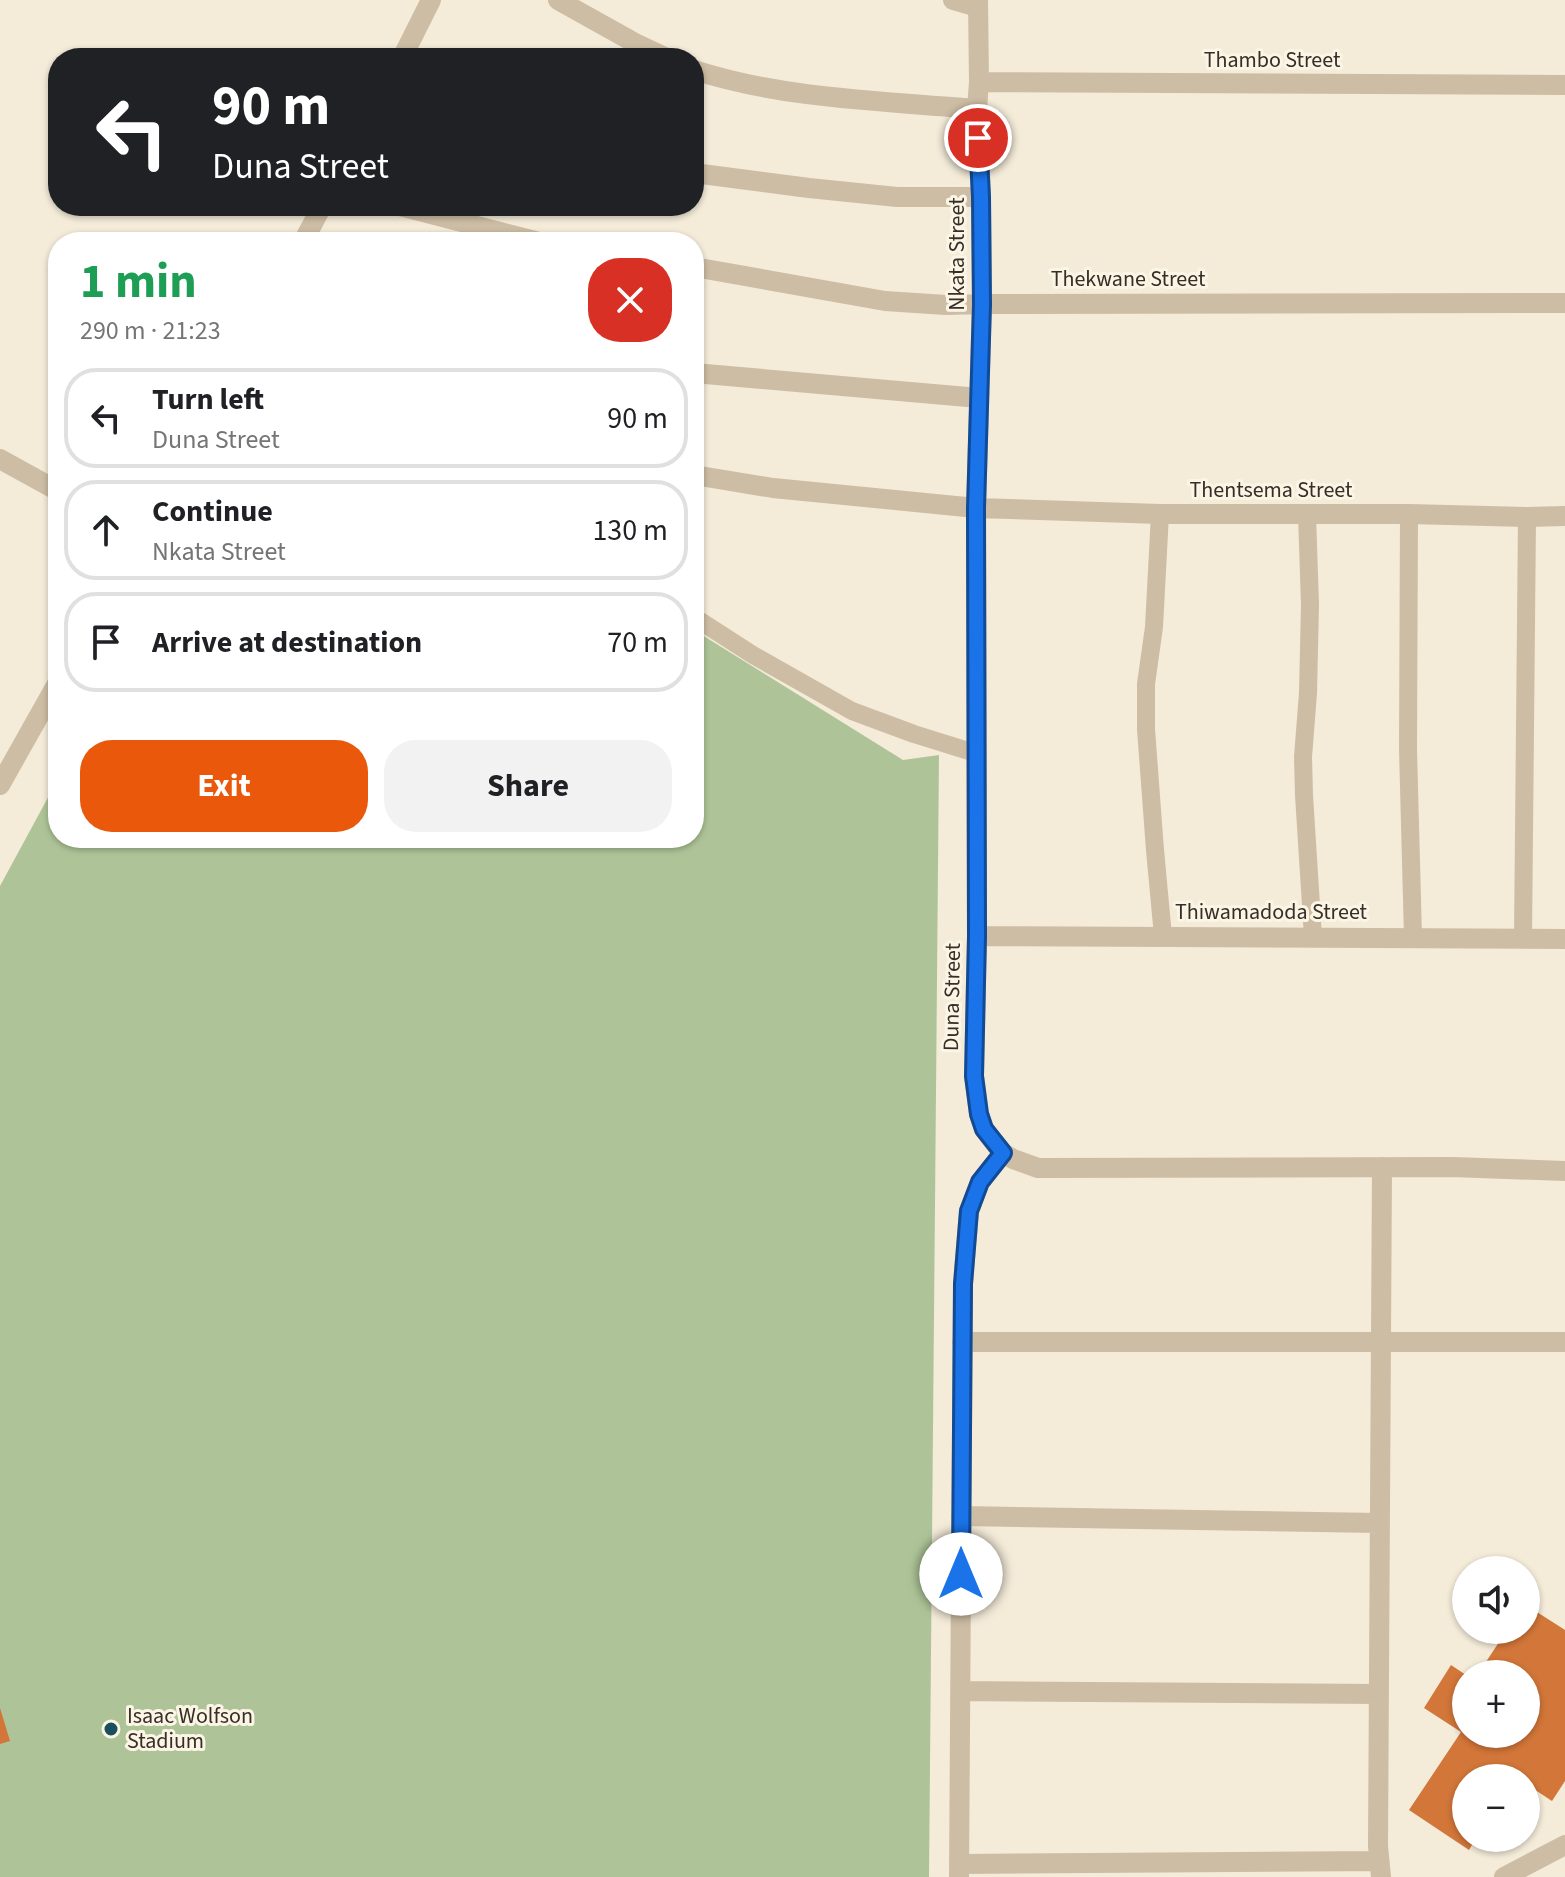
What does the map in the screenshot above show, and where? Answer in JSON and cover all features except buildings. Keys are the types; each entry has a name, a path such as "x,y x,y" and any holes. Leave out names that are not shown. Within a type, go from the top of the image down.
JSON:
{"street":[{"path":"407,48 431,0"},
{"path":"558,0 646,48"},
{"path":"953,0 978,4"},
{"name":"Nkata Street","path":"976,508 982,304 978,4"},
{"path":"704,73 786,91 977,109"},
{"name":"Thambo Street","path":"979,82 1565,85"},
{"path":"704,174 897,197 981,197"},
{"path":"439,216 500,232"},
{"name":"Thekwane Street","path":"704,269 885,301 946,305 1565,303"},
{"path":"704,374 979,398"},
{"path":"0,459 48,485"},
{"name":"Thentsema Street","path":"704,477 773,488 976,508 1160,514 1565,516"},
{"name":"Duna Street","path":"976,508 977,936 974,1076 984,1129 1003,1153"},
{"path":"0,785 48,700"},
{"name":"Thiwamadoda Street","path":"977,936 1565,939"},
{"path":"1382,1167 1380,1869 959,1871 963,1284 969,1211 980,1182 1003,1153 1038,1168 1382,1167 1565,1171"},
{"path":"962,1342 1565,1342"},
{"path":"961,1516 1380,1523"},
{"path":"960,1691 1379,1694"},
{"path":"1504,1877 1565,1845"}],"lane":[{"path":"1160,514 1154,627 1146,684 1146,729 1163,936"},
{"path":"1307,514 1310,605 1303,757 1313,937"},
{"path":"1409,514 1408,749 1413,937"},
{"path":"1523,939 1527,517"},
{"path":"704,623 852,711 975,753"}],"green space":[{"path":"704,636 903,760 939,755 929,1877 0,1877 0,886 48,797 48,848 704,848"}],"place":[{"name":"Isaac Wolfson Stadium","path":"111,1729"}],"route":[{"path":"961,1574 963,1284 969,1211 980,1182 1003,1153 984,1129 974,1076 977,936 976,508 982,304 978,138"}]}
